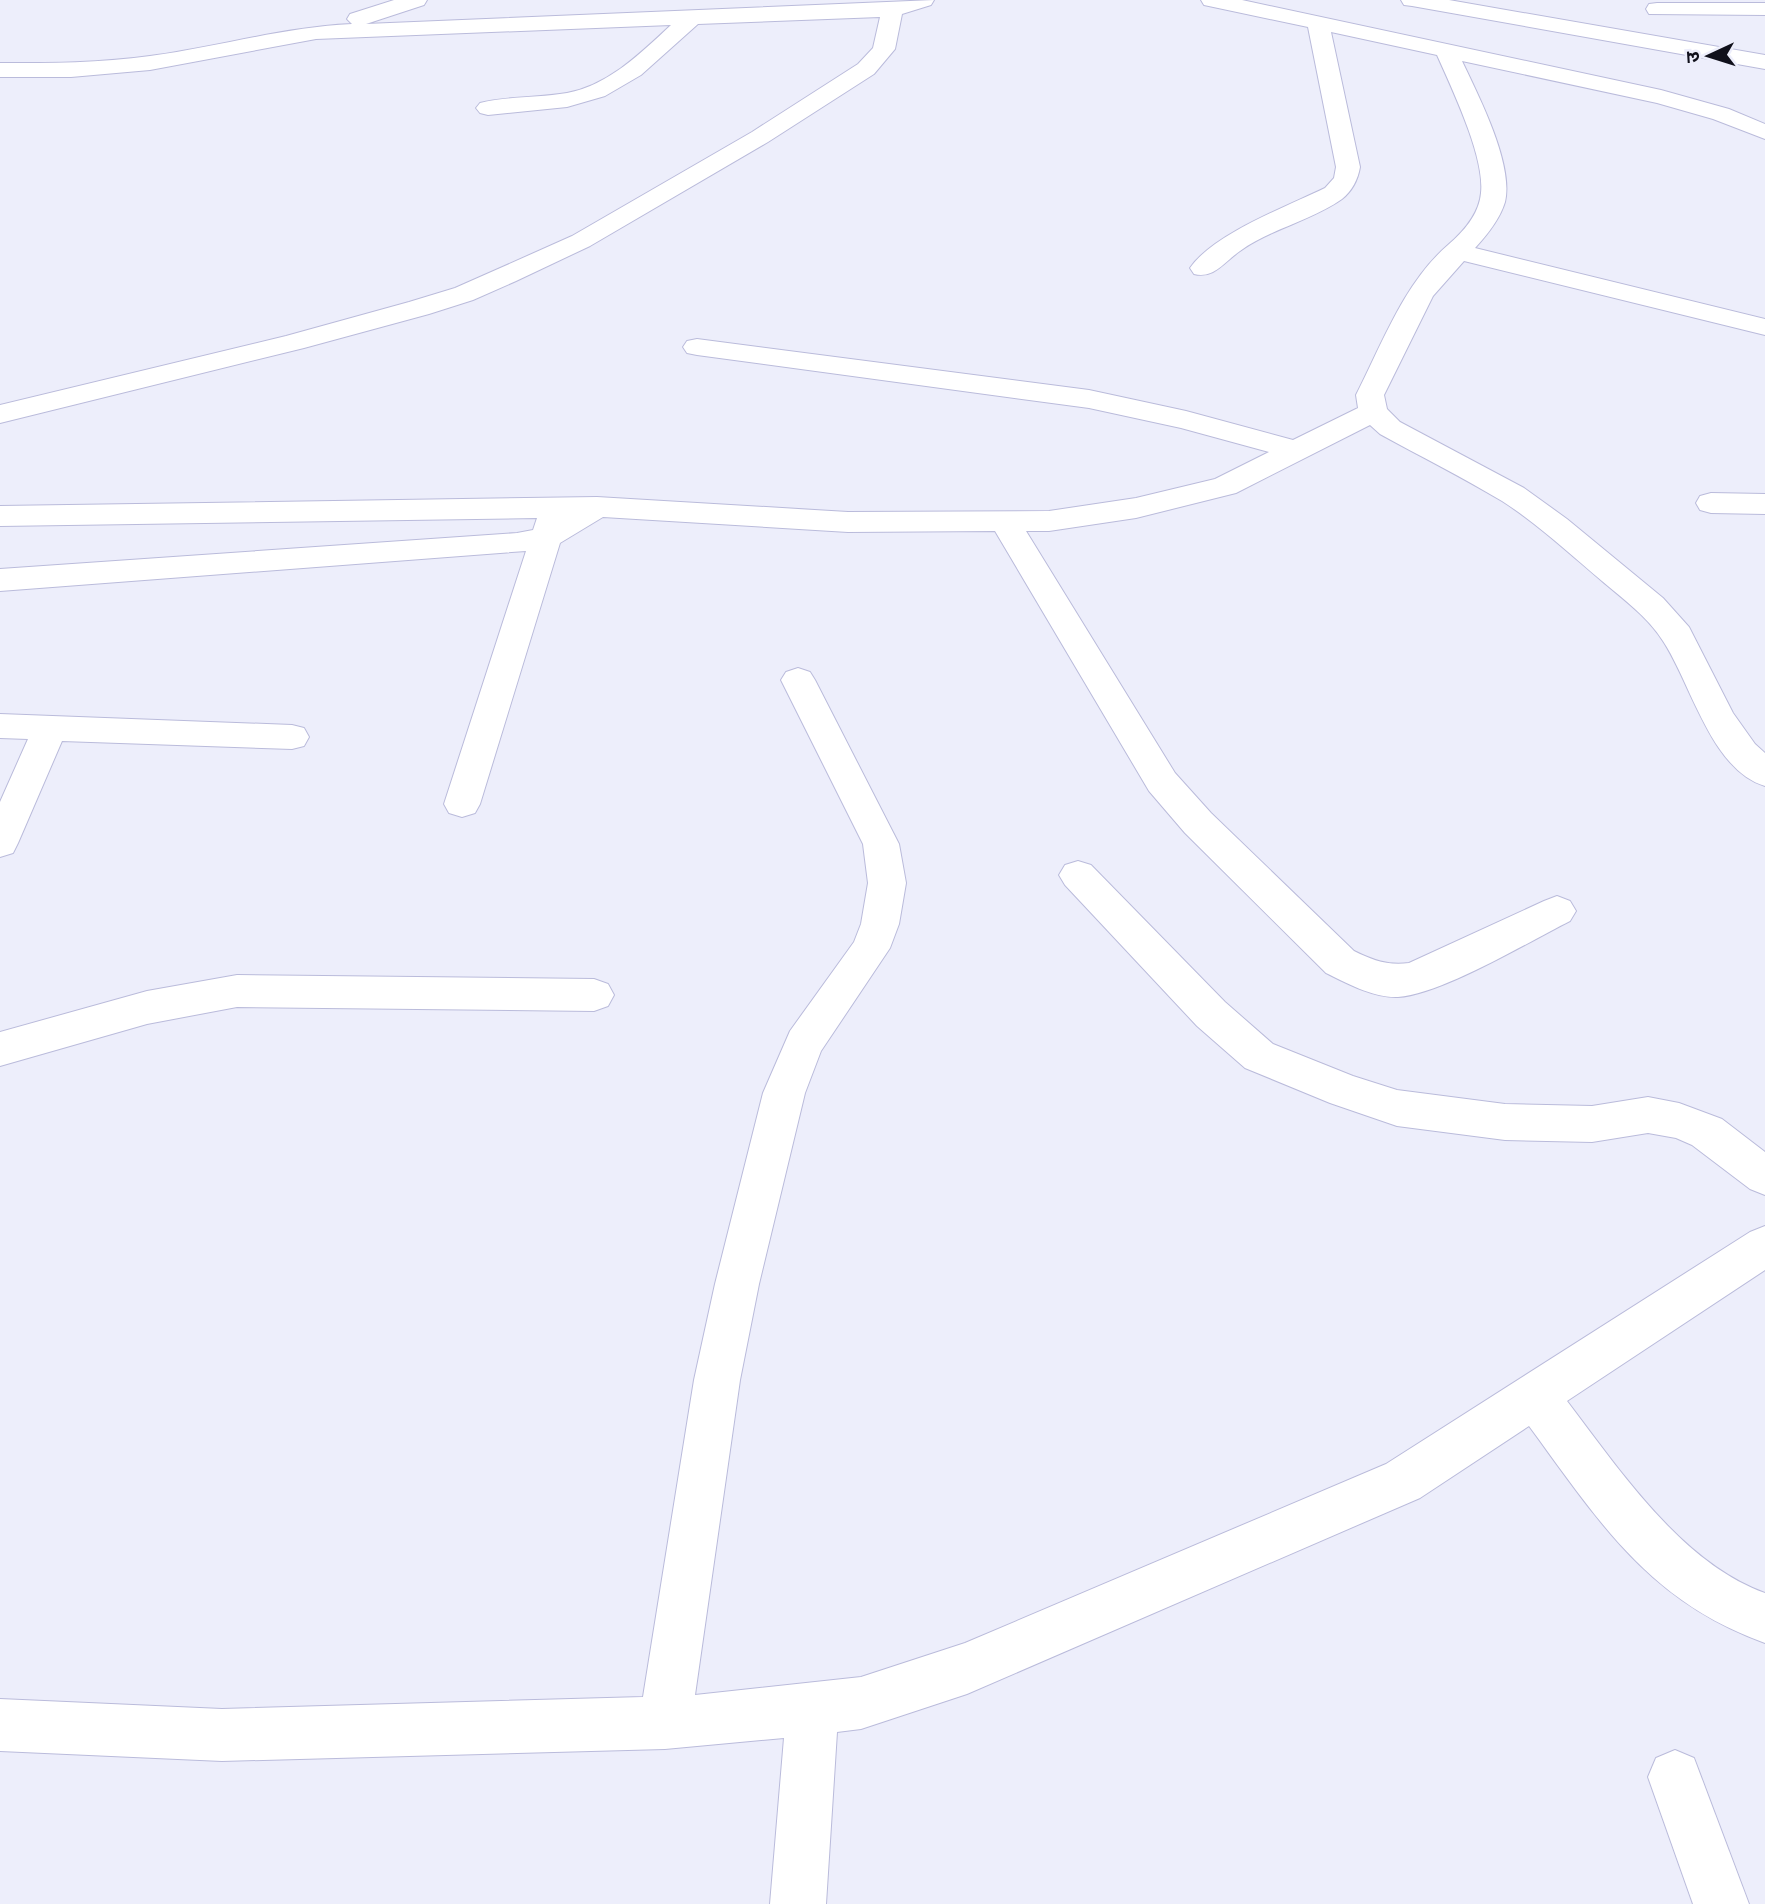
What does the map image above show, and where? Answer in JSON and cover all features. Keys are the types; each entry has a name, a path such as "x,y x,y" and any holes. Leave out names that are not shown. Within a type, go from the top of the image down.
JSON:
{"street":[{"path":"0,71 150,63 316,32 416,0"},
{"path":"316,32 892,10 923,0"},
{"path":"1212,0 1661,97 1721,114 1765,132"},
{"path":"1412,0 1765,62"},
{"path":"1657,9 1765,7 1762,0"},
{"path":"1,420 430,304 507,275 581,242 760,137 866,69 884,49 892,10"},
{"path":"488,108 584,95 609,86 628,74 691,19"},
{"path":"1203,268 1232,244 1334,193 1346,179 1348,166 1318,24"},
{"path":"1446,50 1464,90 1491,170 1494,191 1491,212 1425,287 1374,385 1370,395 1373,412 1390,428 1513,495 1556,526 1652,606 1677,635 1719,718 1743,753 1765,773"},
{"path":"1455,251 1765,327"},
{"path":"697,347 1089,399 1186,420 1298,451"},
{"path":"0,580 517,543 552,522 597,507 848,522 1049,521 1149,505 1225,486 1373,412"},
{"path":"1711,503 1765,504"},
{"path":"0,516 552,522"},
{"path":"1004,521 1162,782 1198,823 1340,962 1368,976 1399,981 1428,972 1557,911"},
{"path":"462,804 552,522"},
{"path":"665,1723 717,1380 737,1284 784,1093 804,1043 871,948 880,924 887,883 881,844 798,680"},
{"path":"0,726 292,737"},
{"path":"0,842 51,727"},
{"path":"1078,875 1211,1014 1259,1056 1345,1091 1397,1108 1505,1122 1592,1124 1648,1115 1679,1121 1707,1132 1765,1176"},
{"path":"0,1049 150,1005 224,992 594,995"},
{"path":"0,1725 222,1735 665,1723 861,1703 967,1668 1403,1481 1765,1246"},
{"path":"1535,1396 1647,1539 1674,1565 1731,1605 1765,1618"},
{"path":"798,1904 812,1709"},
{"path":"1675,1777 1721,1904"}]}
